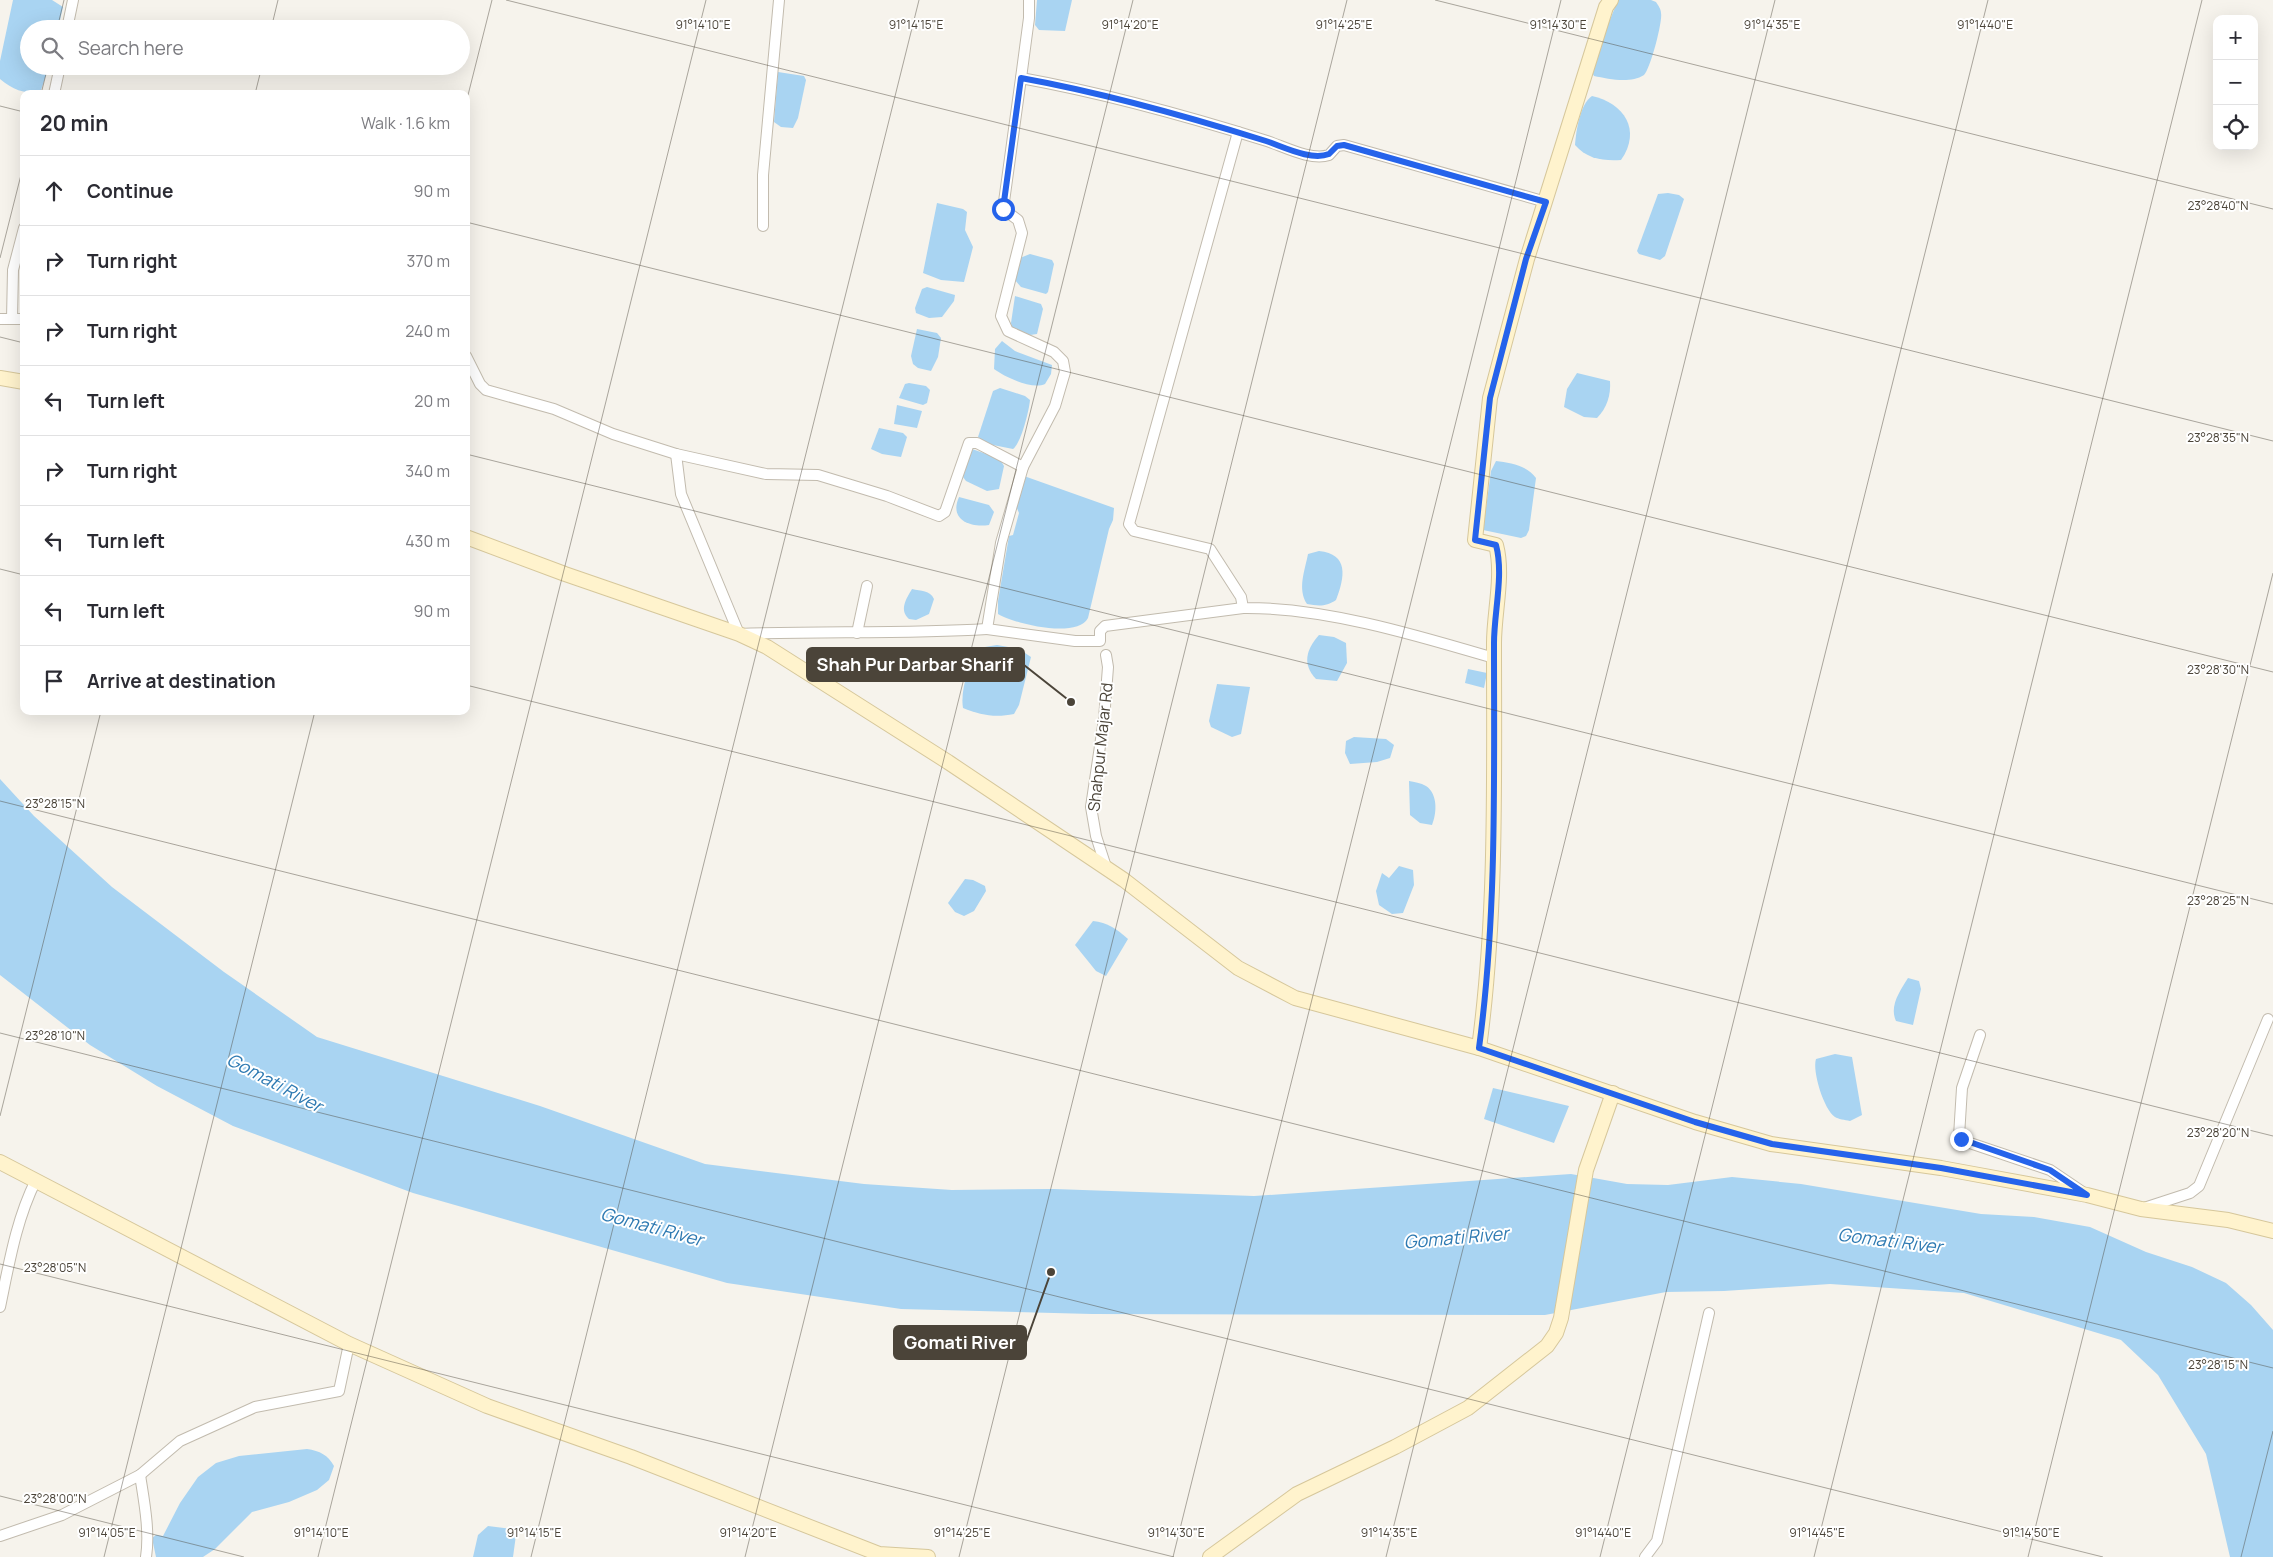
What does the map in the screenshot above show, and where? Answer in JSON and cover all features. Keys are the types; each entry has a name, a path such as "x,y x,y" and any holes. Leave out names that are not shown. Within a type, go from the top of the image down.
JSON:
{"street":[{"path":"69,20 73,0"},
{"path":"763,226 763,175 779,0"},
{"path":"987,629 1001,544 1023,466 1056,406 1065,372 1063,360 1054,352 1026,342 1008,331 1001,316 1022,232 1018,220 1003,209 1029,18 1029,0"},
{"path":"1479,1048 1486,1001 1494,625 1500,558 1496,545 1475,540 1490,398 1526,259 1546,202 1606,7 1611,0"},
{"path":"55,90 58,75"},
{"path":"1021,78 1069,87 1238,132 1313,156 1329,154 1337,146 1344,145 1546,202"},
{"path":"1238,132 1129,524 1134,531 1210,549 1241,597 1243,608"},
{"path":"12,319 13,270 20,243"},
{"path":"0,319 20,319"},
{"path":"470,364 480,384 495,394 554,409 613,434 676,454 766,474 818,475 852,484 939,516 945,512 969,443 977,443 1023,466"},
{"path":"0,378 20,381"},
{"path":"676,454 681,494 739,634"},
{"path":"470,538 565,574 739,634 794,662 1106,867 1238,968 1295,998 1479,1048 1695,1122 1772,1144 1941,1168 2087,1195 2141,1209 2228,1220 2273,1232"},
{"path":"857,633 867,586"},
{"path":"739,634 987,629 1075,641 1100,641 1100,631 1105,626 1243,608 1262,608 1310,614 1397,630 1494,658"},
{"name":"Shahpur Majar Rd","path":"1106,655 1108,667 1104,719 1091,807 1096,836 1106,867"},
{"path":"2141,1209 2190,1193 2200,1186 2268,1019"},
{"path":"1980,1034 1962,1088 1959,1136 1964,1140 2050,1170 2087,1195"},
{"path":"1210,1557 1297,1494 1468,1408 1547,1346 1556,1334 1561,1318 1586,1170 1613,1093"},
{"path":"0,1162 349,1344 487,1406 631,1457 879,1554 928,1557"},
{"path":"0,1307 24,1203 36,1180"},
{"path":"1645,1557 1657,1540 1709,1313"},
{"path":"0,1536 62,1515 140,1475 180,1441 255,1407 339,1391 349,1344"},
{"path":"140,1475 148,1547 146,1557"}],"water":[{"path":"13,0 52,0 63,7 60,20 20,20 20,75 46,75 41,90 20,90 9,86 0,79 0,61"},
{"path":"1037,0 1072,0 1065,31 1039,30 1035,25"},
{"path":"1618,0 1651,0 1656,2 1661,12 1653,55 1647,71 1638,78 1619,80 1594,76 1590,69"},
{"path":"778,72 804,76 806,80 798,118 793,128 781,127 774,122"},
{"path":"1592,96 1613,105 1621,111 1626,119 1630,138 1621,160 1596,158 1580,150 1575,145 1584,105"},
{"path":"1658,194 1679,195 1684,199 1665,256 1660,260 1639,254 1637,251"},
{"path":"937,203 963,209 967,212 965,230 973,247 964,282 941,280 923,273"},
{"path":"1030,254 1052,260 1054,264 1046,294 1021,287 1015,280 1020,258"},
{"path":"927,287 955,295 954,301 942,317 929,318 916,313 915,308 922,289"},
{"path":"1015,296 1041,304 1043,309 1037,334 1030,335 1012,328"},
{"path":"917,329 937,333 941,338 938,357 931,371 918,368 913,364 911,356"},
{"path":"1002,341 1015,351 1052,365 1051,374 1045,384 1026,384 1005,376 994,369 995,349"},
{"path":"1577,373 1610,381 1608,401 1597,418 1584,417 1564,407 1567,389"},
{"path":"905,384 926,386 930,390 927,403 923,405 899,398"},
{"path":"1000,388 1025,396 1030,400 1022,434 1013,449 988,444 978,437 993,391"},
{"path":"897,405 922,411 917,428 894,424"},
{"path":"879,428 903,433 907,437 901,457 882,454 871,449"},
{"path":"972,449 1001,461 1004,466 999,489 987,491 966,481 963,477"},
{"path":"1496,461 1523,467 1536,478 1529,530 1526,536 1521,538 1483,530 1491,471"},
{"path":"1024,476 1114,508 1113,520 1109,529 1088,618 1082,624 1072,628 1045,628 1018,622 998,614 998,601 1009,536 1013,535 1019,513 1016,506"},
{"path":"959,497 989,505 994,512 989,525 974,525 963,520 957,511"},
{"path":"1319,551 1329,553 1340,562 1342,568 1341,583 1336,600 1325,605 1307,604 1302,586 1308,554"},
{"path":"912,589 928,592 934,599 929,614 916,620 909,619 904,612 906,601"},
{"path":"1319,635 1334,637 1346,643 1347,663 1337,681 1316,679 1309,668 1307,657 1311,646"},
{"path":"997,645 1019,649 1031,657 1019,705 1014,714 1000,716 982,714 963,708 964,685 975,654 979,648"},
{"path":"1468,669 1487,673 1484,688 1465,683"},
{"path":"1217,684 1250,687 1241,734 1232,737 1211,727 1209,721"},
{"path":"1354,737 1386,739 1394,745 1390,758 1377,762 1350,764 1345,753 1346,741"},
{"path":"0,779 34,816 112,887 224,972 317,1037 540,1106 705,1164 864,1184 952,1190 1054,1189 1254,1196 1571,1174 1627,1184 1668,1185 1732,1177 1801,1184 1981,1214 2034,1217 2090,1227 2146,1252 2192,1267 2226,1283 2251,1305 2273,1330 2273,1557 2230,1557 2206,1454 2158,1375 2121,1340 1964,1293 1830,1284 1724,1291 1666,1292 1545,1315 1092,1314 901,1309 727,1283 413,1193 233,1126 157,1086 90,1045 0,975"},
{"path":"1409,781 1426,786 1433,794 1435,815 1432,825 1420,823 1410,815"},
{"path":"1399,866 1413,870 1414,885 1403,913 1392,914 1379,905 1376,891 1382,873 1389,878"},
{"path":"965,879 973,880 985,886 986,891 974,911 964,916 955,912 948,903"},
{"path":"1093,921 1112,927 1128,939 1106,976 1096,971 1075,945"},
{"path":"1908,978 1919,981 1921,989 1913,1025 1896,1021 1894,1015 1896,999"},
{"path":"1835,1054 1852,1057 1862,1115 1850,1121 1836,1118 1831,1113 1823,1099 1817,1081 1816,1059"},
{"path":"1493,1088 1569,1106 1554,1143 1484,1119"},
{"path":"307,1449 323,1454 334,1466 329,1480 317,1490 289,1502 252,1512 215,1549 203,1557 156,1557 152,1538 156,1535 163,1536 180,1503 198,1477 216,1463 239,1456"},
{"path":"488,1526 512,1529 516,1535 513,1557 473,1557 478,1535"}],"place":[{"name":"Shah Pur Darbar Sharif","path":"1071,702"},
{"name":"Gomati River","path":"1051,1272"}],"route":[{"path":"1003,209 1021,78 1069,87 1238,132 1313,156 1324,156 1337,146 1344,145 1546,202 1526,259 1490,398 1475,540 1496,545 1500,558 1494,625 1489,936 1486,1001 1479,1048 1695,1122 1772,1144 1941,1168 2087,1195 2050,1170 1961,1139"}]}
